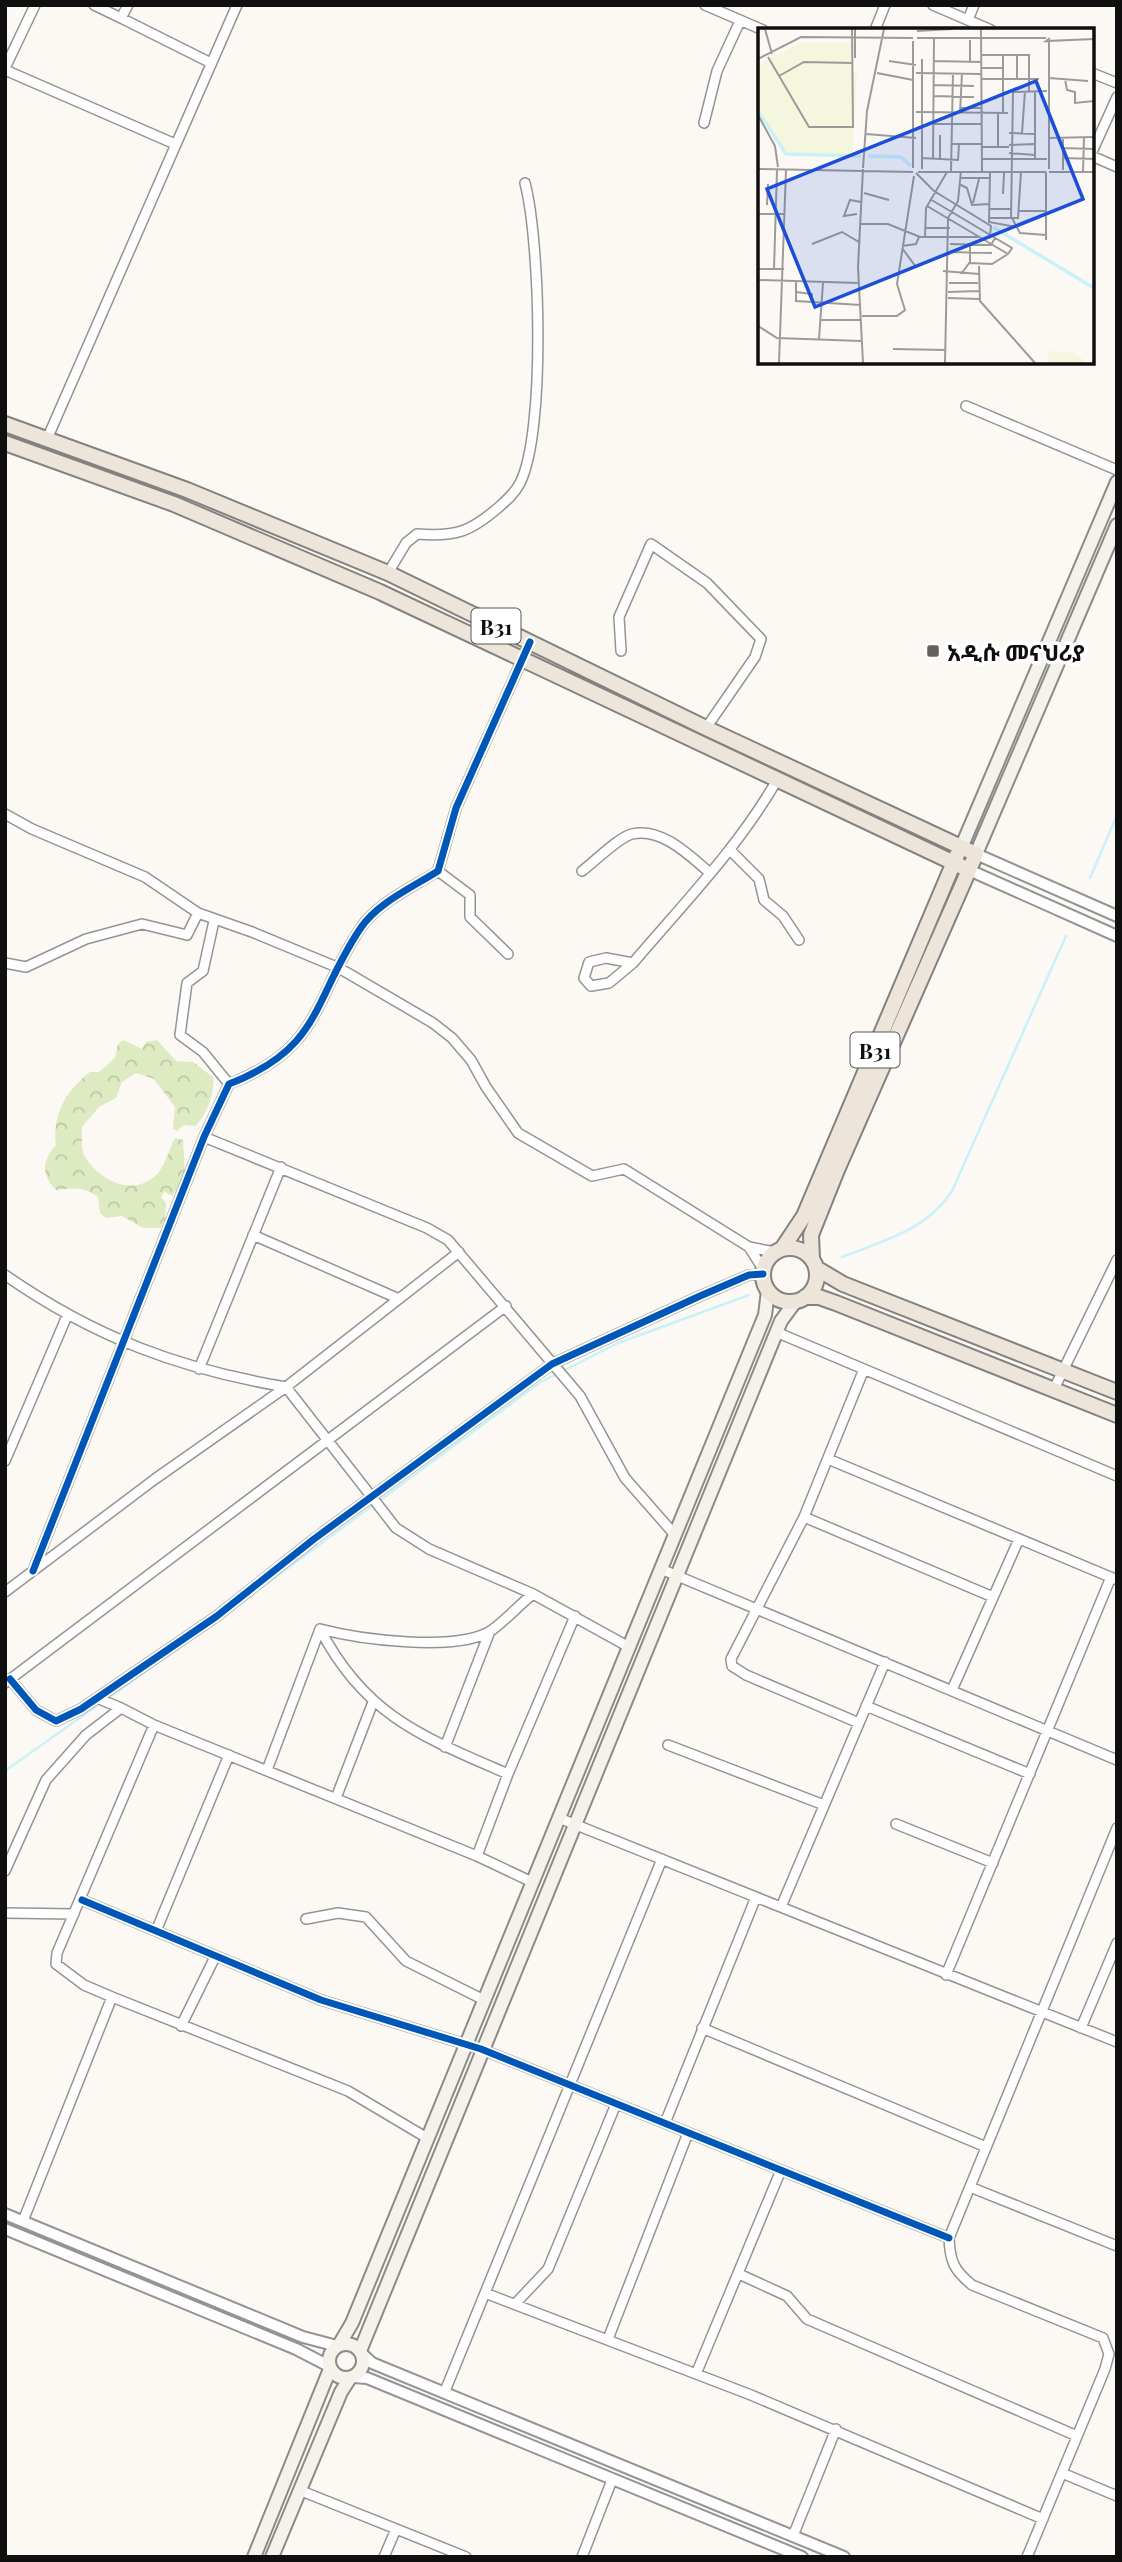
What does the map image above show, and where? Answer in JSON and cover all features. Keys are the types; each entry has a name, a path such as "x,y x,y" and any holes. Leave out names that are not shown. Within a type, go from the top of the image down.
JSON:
{"main road":[{"name":"B31","path":"5,424 187,491 388,573 706,728 976,855 822,1207 811,1235 814,1263"},
{"name":"B31","path":"5,443 245,533 380,592 969,870"},
{"path":"76,468 82,453"},
{"path":"961,848 1117,482"},
{"path":"976,855 1117,525"},
{"name":"B31","path":"778,1250 804,1216 961,848"},
{"path":"254,2557 330,2368 330,2355 352,2323 765,1315 768,1292 763,1271 778,1250 799,1249 843,1284 1117,1392"},
{"path":"272,2557 299,2490 351,2378 361,2370 361,2352 481,2049 776,1332 800,1299 816,1284 814,1263"},
{"path":"768,1292 780,1301 819,1297 1117,1415"},
{"path":"611,1690 627,1696"},
{"path":"338,2345 348,2344 361,2352"},
{"path":"330,2368 338,2377 351,2378"}],"street":[{"path":"35,5 5,69 176,144"},
{"path":"94,5 211,63"},
{"path":"121,18 128,5"},
{"path":"47,439 237,5"},
{"path":"705,5 758,28"},
{"path":"876,28 885,5"},
{"path":"933,5 987,28"},
{"path":"968,20 974,5"},
{"path":"705,123 717,71 740,21"},
{"path":"1094,74 1117,83"},
{"path":"1094,149 1117,97"},
{"path":"1094,155 1117,167"},
{"path":"388,573 406,543 417,534 443,536 463,532 480,524 513,495 525,472 532,448 538,316 533,212 525,183"},
{"path":"966,406 1117,470"},
{"path":"621,651 619,617 651,544 707,583 761,639 755,657 706,728"},
{"path":"33,1571 204,1138 229,1084 262,1071 293,1048 361,927 438,871 456,808 530,642"},
{"path":"633,962 597,959 589,962 584,978 592,986 599,987 610,983 633,962 731,851 777,780"},
{"path":"5,814 32,829 145,877 214,921 253,932 340,968 452,1038 471,1060 485,1087 519,1133 592,1177 624,1169 749,1247 778,1250"},
{"path":"582,871 631,834 640,834 679,846 710,873"},
{"path":"731,851 759,879 764,900 783,916 799,940"},
{"path":"976,855 1117,916"},
{"path":"969,870 1117,936"},
{"path":"438,871 470,895 470,917 508,954"},
{"path":"5,963 26,967 86,939 142,924 187,935 198,913"},
{"path":"214,921 203,971 187,983 180,1035 203,1052 229,1084"},
{"path":"204,1138 427,1228 448,1240 583,1401 625,1478 675,1535"},
{"path":"199,1369 281,1167"},
{"path":"253,1235 397,1298"},
{"path":"506,1306 8,1681 36,1710 56,1721 98,1699 217,1616 552,1364 712,1291 763,1271 749,1247"},
{"path":"5,1592 155,1479 286,1387 459,1252"},
{"path":"1054,1389 1117,1260"},
{"path":"5,1275 67,1316 123,1342 199,1369 286,1387 396,1528 429,1549 533,1594 629,1647"},
{"path":"5,1461 67,1316"},
{"path":"776,1332 1117,1476"},
{"path":"859,1723 746,1675 732,1665 731,1660 804,1517 864,1368"},
{"path":"828,1459 1114,1578 946,1975"},
{"path":"804,1517 993,1597"},
{"path":"952,1690 1019,1539"},
{"path":"661,1569 1117,1760"},
{"path":"444,1747 490,1632 533,1594"},
{"path":"477,1856 508,1774 575,1616"},
{"path":"320,1629 355,1638 398,1642 470,1637 490,1632"},
{"path":"320,1629 336,1660 387,1715 444,1747 508,1774"},
{"path":"267,1770 320,1629"},
{"path":"781,1907 885,1662"},
{"path":"98,1699 154,1725 477,1856 533,1882"},
{"path":"336,1798 373,1702"},
{"path":"866,1706 1030,1774"},
{"path":"5,1871 46,1780 86,1735 121,1708"},
{"path":"154,1725 55,1964 84,1985 348,2091 427,2138"},
{"path":"668,1745 824,1805"},
{"path":"156,1931 229,1755"},
{"path":"559,1818 1117,2042"},
{"path":"896,1824 993,1863"},
{"path":"1027,2557 1105,2370 1109,2354 1103,2337 972,2285 956,2272 950,2260 949,2238 1116,1831"},
{"path":"444,2391 662,1859"},
{"path":"665,2123 756,1897"},
{"path":"82,1900 321,2000 481,2049 949,2238"},
{"path":"5,1913 74,1914"},
{"path":"306,1919 338,1913 366,1917 407,1961 484,2000"},
{"path":"1081,2028 1117,1942"},
{"path":"181,2026 215,1956"},
{"path":"23,2221 112,1997"},
{"path":"702,2028 986,2147"},
{"path":"515,2304 548,2269 616,2104"},
{"path":"608,2339 688,2133"},
{"path":"696,2374 781,2170"},
{"path":"970,2187 1117,2246"},
{"path":"5,2214 303,2337 338,2345"},
{"path":"5,2229 296,2349 330,2368"},
{"path":"40,2244 45,2231"},
{"path":"56,2251 61,2237"},
{"path":"738,2274 787,2297 807,2319 1077,2436"},
{"path":"485,2293 836,2430 1043,2519"},
{"path":"361,2352 372,2363 844,2557"},
{"path":"351,2378 367,2378 802,2557"},
{"path":"793,2536 836,2430"},
{"path":"582,2557 620,2463"},
{"path":"1062,2473 1117,2496"},
{"path":"299,2490 466,2557"},
{"path":"384,2557 396,2529"}],"green space":[{"path":"123,1040 142,1049 146,1042 157,1040 176,1061 193,1062 213,1077 209,1103 195,1126 184,1125 177,1131 173,1129 175,1107 154,1079 136,1073 122,1082 116,1098 99,1107 82,1127 83,1152 89,1163 105,1177 124,1185 145,1183 158,1174 175,1138 183,1140 185,1175 173,1196 164,1192 161,1197 166,1203 165,1220 161,1228 143,1228 122,1216 106,1218 100,1213 98,1197 78,1189 56,1190 46,1173 46,1162 56,1145 56,1123 62,1104 81,1079 90,1072 99,1072 115,1058 118,1044"}],"waterway":[{"path":"1090,878 1117,815"},
{"path":"842,1257 917,1225 930,1216 952,1191 1066,936"},
{"path":"379,1501 539,1383 618,1343 749,1295"},
{"path":"238,1605 373,1505"},
{"path":"107,1699 184,1644"},
{"path":"5,1771 102,1702"}],"cycle path":[{"path":"33,1571 204,1137 229,1084 259,1070 282,1055 299,1038 344,955 367,920 396,896 438,871 456,808 530,642"},
{"path":"10,1679 36,1710 56,1721 81,1709 217,1616 314,1539 552,1364 749,1275 763,1274"},
{"path":"82,1900 321,2000 481,2049 949,2238"}],"place":[{"name":"አዲሱ መናህሪያ","path":"933,651"}]}
